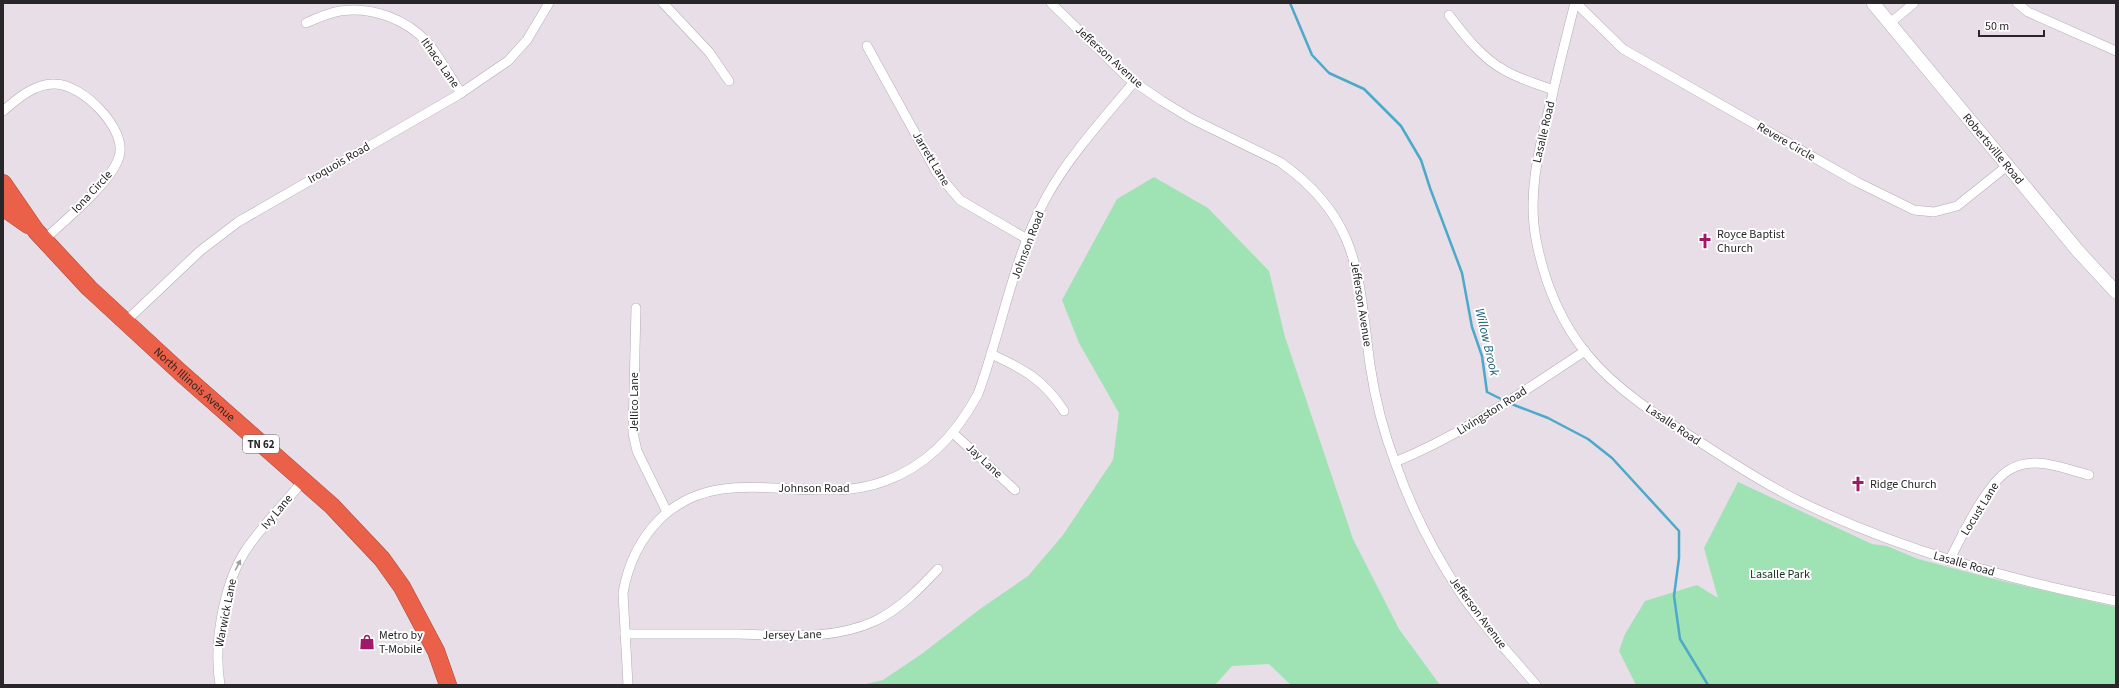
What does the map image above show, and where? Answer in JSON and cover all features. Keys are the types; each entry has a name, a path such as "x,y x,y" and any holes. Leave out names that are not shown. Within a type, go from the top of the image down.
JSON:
{"highway":[{"name":"North Illinois Avenue","path":"3,183 40,236 125,322 304,480 359,533 382,559 402,587 436,651 448,685"},
{"name":"TN 62","path":"3,205 8,211 40,236"}],"street":[{"name":"Iroquois Road","path":"125,322 200,251 238,222 461,93 508,61 527,40 549,3"},
{"path":"663,3 709,52 729,81"},
{"name":"Jefferson Avenue","path":"1051,3 1134,82 1185,116 1280,162 1294,171 1323,200 1339,223 1355,259 1360,282 1374,385 1395,462 1411,504 1449,575 1476,614 1536,685"},
{"name":"Lasalle Road","path":"1576,3 1536,162 1533,214 1537,243 1555,301 1585,351 1601,369 1639,402 1753,476 1800,501 1864,530 1949,561 2013,578 2116,601"},
{"name":"Revere Circle","path":"1576,3 1623,49 1857,182 1914,210 1934,212 1957,206 2007,166"},
{"name":"Robertsville Road","path":"1873,3 2007,166 2093,268 2116,292"},
{"path":"1889,24 1914,3"},
{"path":"2017,3 2035,15 2116,51"},
{"name":"Ithaca Lane","path":"306,23 341,11 361,10 388,16 417,32 428,44 461,93"},
{"path":"1449,16 1461,31 1491,62 1517,76 1553,90"},
{"name":"Jarrett Lane","path":"868,46 934,168 951,191 973,210 1027,239"},
{"name":"Johnson Road","path":"628,685 623,593 630,563 644,537 666,512 700,494 720,488 742,486 837,490 856,488 884,482 911,470 923,462 953,433 966,416 978,394 1027,239 1047,196 1065,168 1134,82"},
{"name":"Iona Circle","path":"3,111 19,98 36,88 54,84 65,84 89,99 109,121 119,139 120,156 113,170 104,182 40,236"},
{"name":"Jellico Lane","path":"636,308 633,433 637,451 666,512"},
{"name":"Livingston Road","path":"1395,462 1432,447 1468,427 1585,351"},
{"path":"991,354 1022,368 1040,382 1054,395 1064,411"},
{"name":"Jay Lane","path":"953,433 1014,490"},
{"name":"Locust Lane","path":"1949,561 1969,523 1991,489 2009,470 2022,464 2036,463 2089,475"},
{"name":"Ivy Lane","path":"250,544 304,480"},
{"name":"Warwick Lane","path":"220,685 218,652 222,620 232,578 250,544"},
{"name":"Jersey Lane","path":"625,634 819,635 839,632 875,621 892,612 911,597 938,569"}],"green space":[{"path":"1154,177 1208,208 1269,271 1285,337 1353,539 1399,629 1440,685 1291,685 1269,664 1232,666 1215,685 862,685 883,680 923,653 980,609 1028,576 1063,535 1113,460 1119,413 1079,343 1062,300 1117,199"},
{"name":"Lasalle Park","path":"1738,482 1872,544 1887,546 1918,559 1998,580 2116,607 2116,685 1636,685 1619,651 1625,634 1645,601 1697,585 1718,598 1704,548"}],"waterway":[{"name":"Willow Brook","path":"1290,3 1312,55 1329,73 1364,89 1401,126 1421,160 1462,273 1472,327 1482,356 1487,392 1505,401"},
{"name":"Willow Brook","path":"1509,403 1548,418 1588,439 1612,458 1679,531 1679,558 1674,596 1680,639 1708,685"}],"place":[{"name":"Royce Baptist Church","path":"1705,241"},
{"name":"Ridge Church","path":"1858,484"},
{"name":"Metro by T-Mobile","path":"367,642"}]}
